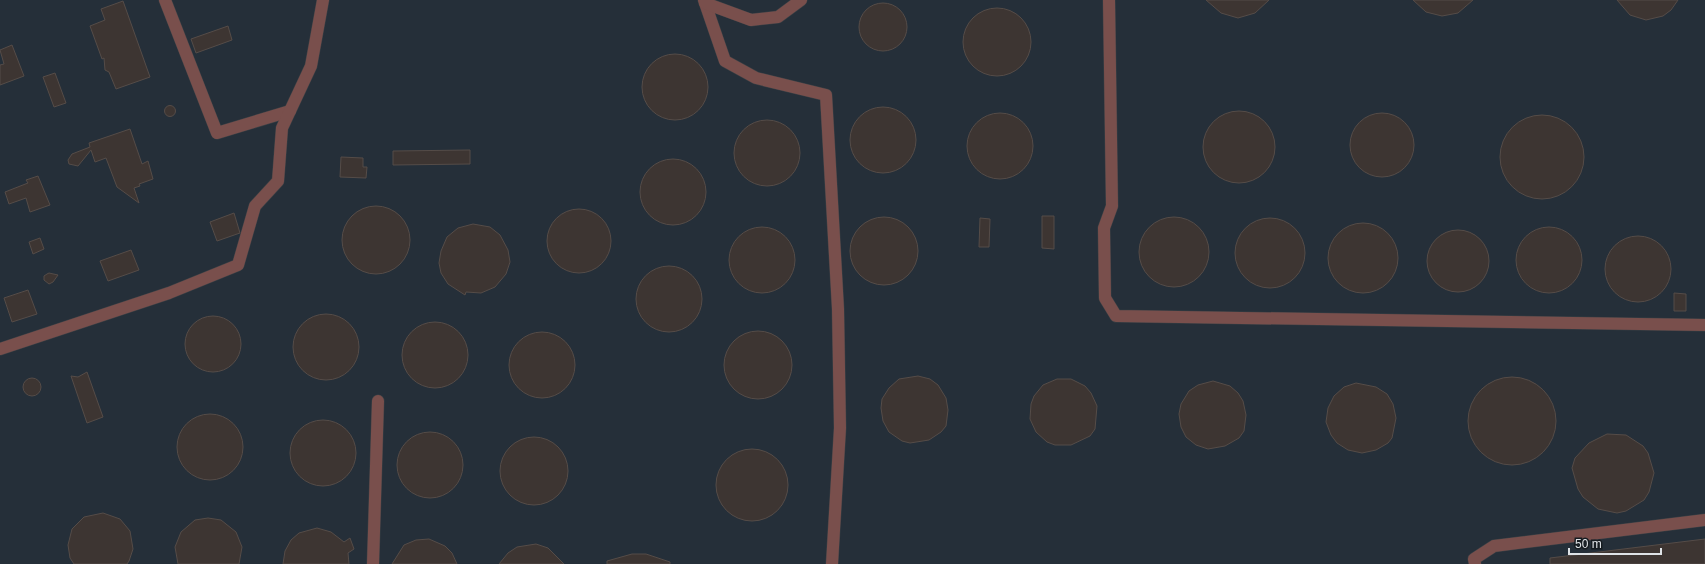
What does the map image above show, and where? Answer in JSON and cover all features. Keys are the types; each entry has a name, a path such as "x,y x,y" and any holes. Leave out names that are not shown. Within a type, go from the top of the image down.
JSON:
{"lane":[{"path":"165,0 217,133 290,111"},
{"path":"0,349 169,293 238,265 255,206 278,181 282,128 312,66 323,0"},
{"path":"704,2 751,20 778,17 801,0"},
{"path":"1109,0 1112,206 1104,228 1105,298 1116,316 1705,325"},
{"path":"704,2 725,61 756,78 826,95 838,309 840,428 832,564"},
{"path":"372,564 378,401"},
{"path":"1475,564 1474,559 1494,546 1705,520"}],"shaded area":[{"path":"0,0 1705,0 1705,564 0,564"}],"building":[{"path":"1206,0 1269,0 1255,13 1238,18 1221,13"},
{"path":"1413,0 1473,0 1458,13 1442,16 1426,12"},
{"path":"1617,0 1678,0 1671,10 1663,16 1646,20 1630,15"},
{"path":"123,1 150,77 116,89 109,72 105,70 104,58 102,59 90,26 105,20 101,9"},
{"path":"878,3 888,3 900,10 907,22 907,32 900,44 888,51 878,51 870,47 863,40 859,32 859,22 863,14 870,7"},
{"path":"997,8 1010,11 1021,18 1028,29 1031,42 1028,55 1021,66 1010,73 997,76 984,73 973,66 966,55 963,42 966,29 973,18 984,11"},
{"path":"228,26 232,40 196,53 191,39"},
{"path":"12,45 24,76 0,85 0,65 4,64 0,50"},
{"path":"675,54 688,56 698,64 706,74 708,87 706,100 698,110 688,118 675,120 662,118 652,110 644,100 642,87 644,74 652,64 662,56"},
{"path":"55,73 66,103 54,107 43,77"},
{"path":"170,105 174,107 176,111 174,115 170,117 166,115 164,111 166,107"},
{"path":"883,107 895,110 906,117 913,128 916,140 913,152 906,163 895,170 883,173 871,170 860,163 853,152 850,140 853,128 860,117 871,110"},
{"path":"1232,111 1246,111 1253,113 1265,121 1273,133 1275,147 1273,161 1265,173 1253,181 1246,183 1232,183 1225,181 1213,173 1205,161 1203,154 1203,140 1205,133 1213,121 1225,113"},
{"path":"1000,113 1013,116 1023,123 1030,133 1033,146 1030,159 1023,169 1013,176 1000,179 987,176 977,169 970,159 967,146 970,133 977,123 987,116"},
{"path":"1376,113 1388,113 1405,122 1412,133 1414,145 1412,157 1405,168 1388,177 1376,177 1364,172 1355,163 1350,151 1350,139 1355,127 1364,118"},
{"path":"1542,115 1558,118 1572,127 1581,141 1584,157 1581,173 1572,187 1558,196 1542,199 1526,196 1512,187 1503,173 1500,157 1503,141 1512,127 1526,118"},
{"path":"761,120 773,120 780,122 791,129 798,140 800,153 798,166 791,177 780,184 773,186 761,186 754,184 743,177 736,166 734,159 734,147 736,140 743,129 754,122"},
{"path":"130,129 142,164 148,161 153,179 139,184 140,186 134,188 139,203 117,187 106,158 95,162 91,150 78,166 69,164 68,160 72,154 90,147 89,143"},
{"path":"470,150 470,164 393,165 393,151"},
{"path":"341,157 363,158 363,167 367,167 366,178 340,177"},
{"path":"667,159 679,159 686,161 697,168 704,179 706,192 704,205 697,216 686,223 679,225 667,225 660,223 649,216 642,205 640,198 640,186 642,179 649,168 660,161"},
{"path":"38,176 50,205 30,212 26,198 9,204 5,192 28,183 26,180"},
{"path":"376,206 389,209 400,216 407,227 410,240 407,253 400,264 389,271 376,274 363,271 352,264 345,253 342,240 345,227 352,216 363,209"},
{"path":"573,209 585,209 602,218 609,229 611,241 609,253 602,264 585,273 573,273 561,268 552,259 547,247 547,235 552,223 561,214"},
{"path":"234,213 240,233 217,241 210,222"},
{"path":"1042,216 1054,216 1054,249 1042,248"},
{"path":"884,217 897,220 908,227 915,238 918,251 915,264 908,275 897,282 884,285 871,282 860,275 853,264 850,251 853,238 860,227 871,220"},
{"path":"1167,217 1181,217 1194,222 1204,232 1209,245 1209,259 1204,272 1194,282 1181,287 1167,287 1154,282 1144,272 1139,259 1139,245 1144,232 1154,222"},
{"path":"980,218 990,219 989,247 979,247"},
{"path":"1270,218 1283,221 1295,228 1302,240 1305,253 1302,266 1295,278 1283,285 1270,288 1257,285 1245,278 1238,266 1235,253 1238,240 1245,228 1257,221"},
{"path":"1363,223 1376,226 1388,233 1395,245 1398,258 1395,271 1388,283 1376,290 1363,293 1350,290 1338,283 1331,271 1328,258 1331,245 1338,233 1350,226"},
{"path":"473,224 490,227 500,235 508,250 510,262 506,274 495,287 481,293 466,292 465,295 448,284 441,273 439,263 441,251 447,237 458,228"},
{"path":"755,227 769,227 781,232 790,241 795,253 793,273 786,284 769,293 755,293 743,288 734,279 729,267 729,253 734,241 743,232"},
{"path":"1549,227 1562,230 1572,237 1579,247 1582,260 1579,273 1572,283 1562,290 1549,293 1536,290 1526,283 1519,273 1516,260 1519,247 1526,237 1536,230"},
{"path":"1458,230 1470,232 1480,239 1487,249 1489,261 1487,273 1480,283 1470,290 1458,292 1446,290 1436,283 1429,273 1427,261 1429,249 1436,239 1446,232"},
{"path":"1638,236 1651,239 1661,246 1668,256 1671,269 1668,282 1661,292 1651,299 1638,302 1625,299 1615,292 1608,282 1605,269 1608,256 1615,246 1625,239"},
{"path":"40,238 44,249 33,254 29,242"},
{"path":"131,250 139,270 108,281 100,261"},
{"path":"669,266 682,269 692,276 699,286 702,299 699,312 692,322 682,329 669,332 656,329 646,322 639,312 636,299 639,286 646,276 656,269"},
{"path":"49,273 58,275 53,282 49,284 44,280 44,276"},
{"path":"28,290 37,314 12,322 4,298"},
{"path":"1674,293 1686,294 1686,311 1674,311"},
{"path":"326,314 339,316 349,324 357,334 359,347 357,360 349,370 339,378 326,380 313,378 303,370 295,360 293,347 295,334 303,324 313,316"},
{"path":"213,316 224,319 233,324 238,333 241,344 238,355 233,364 224,369 213,372 202,369 193,364 188,355 185,344 188,333 193,324 202,319"},
{"path":"435,322 448,325 458,332 465,342 468,355 465,368 458,378 448,385 435,388 422,385 412,378 405,368 402,355 405,342 412,332 422,325"},
{"path":"758,331 771,334 782,341 789,352 792,365 789,378 782,389 771,396 758,399 745,396 734,389 727,378 724,365 727,352 734,341 745,334"},
{"path":"536,332 548,332 560,337 570,347 575,359 573,378 560,393 548,398 536,398 524,393 514,383 509,371 509,359 514,347 524,337"},
{"path":"87,372 103,417 87,423 71,376 78,377"},
{"path":"918,376 930,379 938,385 946,398 948,410 946,426 941,432 929,440 910,443 902,441 889,432 883,421 881,408 882,399 889,388 899,379"},
{"path":"1512,377 1529,381 1543,390 1552,404 1556,421 1552,438 1543,452 1529,461 1512,465 1495,461 1481,452 1472,438 1468,421 1472,404 1481,390 1495,381"},
{"path":"32,378 38,381 41,387 38,393 32,396 26,393 23,387 26,381"},
{"path":"1057,379 1071,379 1085,386 1091,393 1097,406 1095,429 1090,436 1071,445 1055,445 1047,442 1036,432 1030,419 1031,404 1034,396 1043,385"},
{"path":"1213,381 1230,386 1238,393 1243,401 1246,415 1244,431 1239,438 1225,446 1208,449 1196,445 1186,437 1181,427 1179,414 1181,404 1189,391 1198,385"},
{"path":"1356,383 1376,387 1387,394 1393,404 1396,418 1392,438 1388,443 1376,450 1362,453 1348,450 1337,443 1331,435 1326,422 1328,408 1334,396 1344,387"},
{"path":"210,414 223,417 233,424 240,434 243,447 240,460 233,470 223,477 210,480 197,477 187,470 180,460 177,447 180,434 187,424 197,417"},
{"path":"323,420 335,423 346,430 353,441 356,453 353,465 346,476 335,483 323,486 311,483 300,476 293,465 290,453 293,441 300,430 311,423"},
{"path":"430,432 443,434 453,442 461,452 463,465 461,478 453,488 443,496 430,498 417,496 407,488 399,478 397,465 399,452 407,442 417,434"},
{"path":"1607,434 1626,435 1643,446 1648,453 1654,473 1649,492 1644,500 1626,511 1617,513 1598,509 1583,497 1578,489 1572,468 1575,458 1589,443"},
{"path":"534,437 547,440 558,447 565,458 568,471 565,484 558,495 547,502 534,505 521,502 510,495 503,484 500,471 503,458 510,447 521,440"},
{"path":"752,449 772,455 782,465 788,485 782,505 772,515 752,521 732,515 722,505 716,485 722,465 732,455"},
{"path":"103,513 120,519 130,531 133,549 129,561 127,564 74,564 70,558 68,545 72,529 84,517"},
{"path":"208,518 221,520 236,532 242,547 239,564 178,564 175,547 181,532 195,520"},
{"path":"317,528 331,532 344,542 350,538 354,549 348,553 349,564 283,564 285,551 291,540 299,533"},
{"path":"429,539 445,546 452,553 457,564 392,564 404,545 416,540"},
{"path":"1705,539 1705,564 1550,564 1550,558"},
{"path":"536,544 548,548 564,564 499,564 508,553 517,547"},
{"path":"632,554 646,554 670,562 670,564 607,564 607,561"}]}
